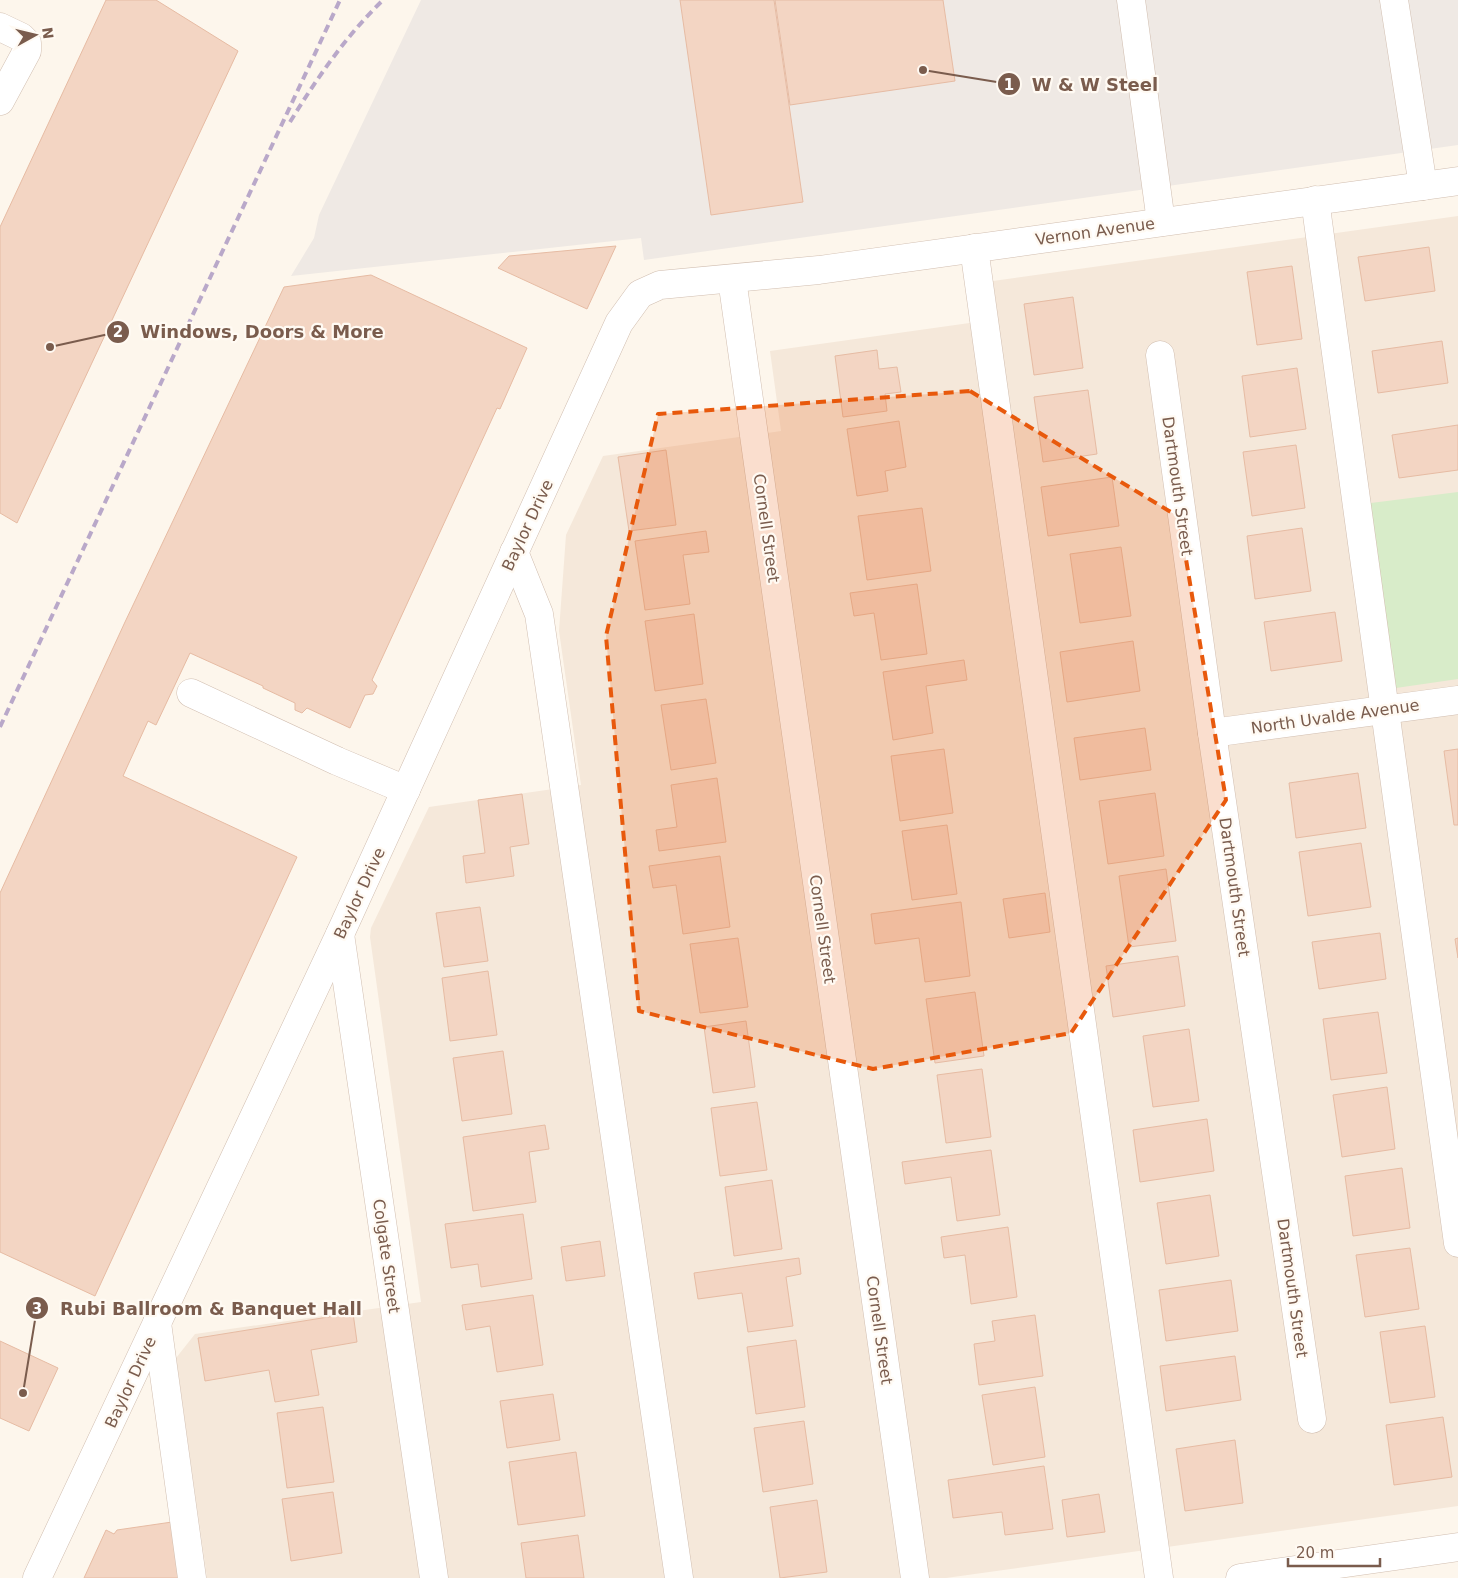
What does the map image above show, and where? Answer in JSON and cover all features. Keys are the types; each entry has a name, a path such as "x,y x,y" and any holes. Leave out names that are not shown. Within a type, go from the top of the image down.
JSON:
{"street":[{"path":"1130,0 1161,222"},
{"path":"1394,0 1423,186"},
{"path":"0,27 20,37 26,43 27,51 0,101"},
{"name":"Vernon Avenue","path":"732,279 819,270 1458,181"},
{"path":"1315,200 1458,1243"},
{"path":"974,248 1159,1578"},
{"name":"Baylor Drive","path":"37,1578 340,934 619,323 640,294 660,285 732,279"},
{"name":"Cornell Street","path":"732,279 915,1578"},
{"name":"Dartmouth Street","path":"1160,355 1212,733 1312,1419"},
{"path":"514,552 539,614 679,1578"},
{"path":"191,694 337,761 406,790"},
{"name":"North Uvalde Avenue","path":"1212,733 1458,700"},
{"name":"Colgate Street","path":"340,934 434,1578"},
{"path":"157,1324 192,1578"},
{"path":"1240,1578 1350,1570 1458,1548"}],"highlighted area":[{"path":"970,391 1179,517 1226,800 1071,1033 873,1069 639,1011 606,636 658,414"}],"shaded area":[{"path":"421,0 1458,0 1458,145 644,260 641,238 291,276 314,238 319,215"},
{"path":"1458,216 1458,1506 946,1578 207,1578 176,1358 195,1334 421,1302 370,937 371,928 429,807 581,785 559,631 566,535 603,456 781,431 770,351 998,319 993,281"}],"green space":[{"path":"1458,492 1458,679 1389,689 1363,504"}],"building":[{"path":"106,0 156,0 238,51 17,523 0,513 0,227"},
{"path":"680,0 774,0 803,202 711,215"},
{"path":"775,0 943,0 955,81 790,105"},
{"path":"616,246 587,309 498,268 509,256"},
{"path":"1429,247 1435,291 1365,301 1358,257"},
{"path":"1292,266 1302,339 1257,345 1247,272"},
{"path":"371,275 527,348 500,409 497,408 372,680 377,686 373,694 365,695 350,728 307,708 302,713 295,710 295,703 263,688 263,686 190,653 156,725 148,721 123,776 297,857 95,1296 0,1252 0,893 125,622 284,287"},
{"path":"1073,297 1083,368 1034,375 1024,304"},
{"path":"1442,341 1448,383 1378,393 1372,351"},
{"path":"877,350 879,369 897,367 901,392 885,394 887,411 843,417 835,356"},
{"path":"1297,368 1306,429 1250,437 1242,376"},
{"path":"1088,390 1097,454 1043,462 1034,397"},
{"path":"899,421 906,467 885,471 888,491 857,496 847,429"},
{"path":"1458,425 1458,470 1399,478 1392,435"},
{"path":"1296,445 1305,508 1252,516 1243,452"},
{"path":"666,450 676,525 629,531 618,457"},
{"path":"1112,477 1119,526 1048,536 1041,487"},
{"path":"922,508 931,571 867,580 858,516"},
{"path":"1302,528 1311,591 1255,599 1247,536"},
{"path":"706,531 709,552 683,555 690,604 645,610 635,541"},
{"path":"1121,547 1131,616 1080,623 1070,554"},
{"path":"917,584 927,654 881,660 874,613 854,616 850,593"},
{"path":"1335,612 1342,661 1271,671 1264,622"},
{"path":"694,614 703,684 655,691 645,621"},
{"path":"1133,641 1140,691 1067,702 1060,652"},
{"path":"964,660 967,680 926,686 933,733 893,740 883,672"},
{"path":"706,699 716,763 671,770 661,705"},
{"path":"1145,728 1151,770 1080,780 1074,738"},
{"path":"944,749 953,813 900,821 891,756"},
{"path":"1458,749 1458,825 1454,825 1444,751"},
{"path":"1358,773 1366,828 1296,838 1289,783"},
{"path":"717,778 726,842 659,851 656,830 677,827 671,785"},
{"path":"1155,793 1164,856 1108,864 1099,801"},
{"path":"522,794 529,844 510,847 514,876 466,883 463,856 485,853 478,800"},
{"path":"947,825 957,894 912,900 902,831"},
{"path":"1361,843 1371,907 1308,916 1299,852"},
{"path":"720,856 730,927 683,934 676,885 653,888 649,866"},
{"path":"1166,869 1176,941 1129,947 1119,876"},
{"path":"1045,893 1050,932 1009,938 1003,899"},
{"path":"961,902 970,976 925,982 919,938 875,944 871,914"},
{"path":"480,907 488,961 444,967 436,913"},
{"path":"1380,933 1386,979 1319,989 1312,942"},
{"path":"738,938 748,1007 700,1013 690,944"},
{"path":"1458,938 1458,958 1455,939"},
{"path":"1178,956 1185,1006 1113,1017 1106,966"},
{"path":"488,971 497,1035 450,1041 442,978"},
{"path":"975,992 984,1056 935,1063 926,999"},
{"path":"1378,1012 1387,1073 1331,1080 1323,1019"},
{"path":"746,1021 755,1087 713,1093 704,1027"},
{"path":"1189,1029 1199,1101 1153,1107 1143,1036"},
{"path":"503,1051 512,1114 462,1121 453,1058"},
{"path":"982,1069 991,1137 946,1143 937,1075"},
{"path":"1387,1087 1395,1149 1342,1157 1333,1095"},
{"path":"757,1102 767,1170 720,1176 711,1108"},
{"path":"1207,1119 1214,1171 1140,1182 1133,1130"},
{"path":"545,1125 549,1149 529,1152 536,1202 473,1211 463,1137"},
{"path":"991,1150 1000,1215 957,1221 951,1177 905,1184 902,1162"},
{"path":"1402,1168 1410,1228 1353,1236 1345,1176"},
{"path":"772,1180 782,1249 734,1256 725,1187"},
{"path":"1210,1195 1219,1256 1166,1264 1157,1203"},
{"path":"523,1214 532,1279 481,1287 478,1264 451,1268 445,1224"},
{"path":"1008,1227 1017,1297 971,1304 965,1255 944,1258 941,1237"},
{"path":"600,1241 605,1276 566,1281 561,1247"},
{"path":"1410,1248 1419,1309 1365,1317 1356,1255"},
{"path":"799,1258 801,1274 786,1277 793,1326 748,1332 742,1293 698,1299 694,1273"},
{"path":"1231,1280 1238,1331 1166,1341 1159,1290"},
{"path":"533,1295 543,1365 497,1372 490,1326 466,1330 462,1305"},
{"path":"353,1313 357,1342 311,1350 319,1395 275,1402 269,1370 205,1381 198,1338"},
{"path":"1035,1315 1043,1376 979,1385 974,1344 995,1341 992,1321"},
{"path":"1425,1326 1435,1397 1390,1403 1380,1332"},
{"path":"796,1340 805,1407 756,1414 747,1347"},
{"path":"0,1341 58,1368 29,1431 0,1418"},
{"path":"1235,1356 1241,1400 1166,1411 1160,1366"},
{"path":"1035,1387 1045,1457 993,1465 982,1395"},
{"path":"553,1394 560,1440 507,1448 500,1401"},
{"path":"323,1407 334,1482 287,1488 277,1413"},
{"path":"1443,1417 1452,1477 1394,1485 1386,1425"},
{"path":"804,1421 813,1484 763,1492 754,1428"},
{"path":"1235,1440 1243,1503 1185,1511 1176,1449"},
{"path":"576,1452 585,1516 518,1525 509,1462"},
{"path":"1044,1466 1053,1529 1005,1535 1002,1512 953,1518 948,1480"},
{"path":"333,1492 342,1553 291,1561 282,1499"},
{"path":"1099,1494 1105,1532 1067,1537 1062,1500"},
{"path":"817,1500 827,1572 780,1578 770,1507"},
{"path":"172,1522 180,1578 84,1578 106,1530 114,1534 117,1530"},
{"path":"578,1535 584,1578 526,1578 521,1543"}],"railway":[{"path":"0,727 340,0"},
{"path":"290,122 333,58 383,0"}],"place":[{"name":"W & W Steel","path":"923,70"},
{"name":"Windows, Doors & More","path":"50,347"},
{"name":"Rubi Ballroom & Banquet Hall","path":"23,1393"}]}
